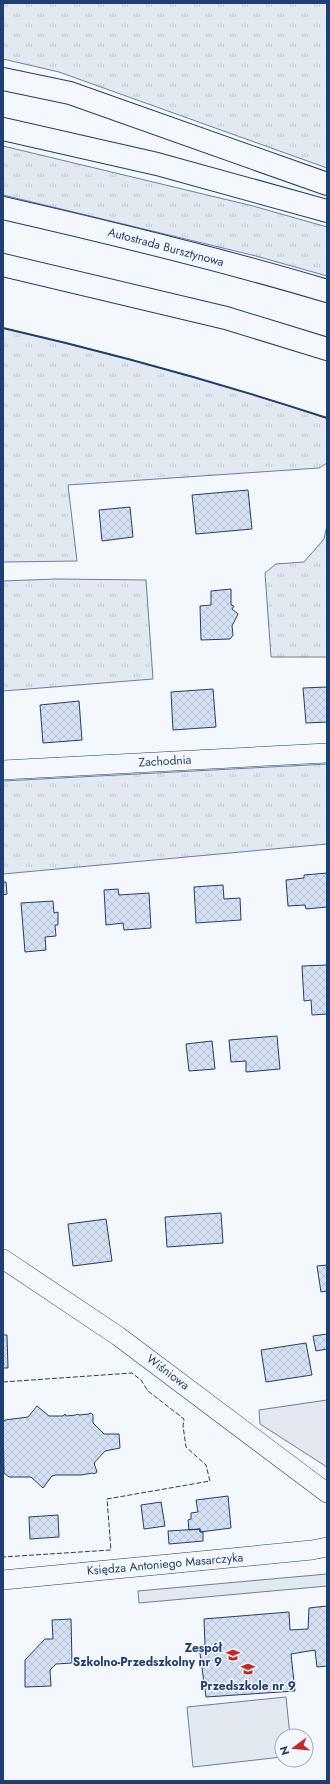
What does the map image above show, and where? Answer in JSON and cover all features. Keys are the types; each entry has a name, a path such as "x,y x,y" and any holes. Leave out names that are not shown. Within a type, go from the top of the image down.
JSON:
{"highway":[{"path":"3,79 70,93 327,184"},
{"path":"3,129 157,164 327,211"},
{"name":"Autostrada Bursztynowa","path":"3,208 121,235 270,274 327,291"},
{"path":"3,265 226,318 327,348"}],"street":[{"name":"Zachodnia","path":"3,770 327,753"},
{"name":"Wiśniowa","path":"3,1259 118,1336 327,1493"},
{"name":"Księdza Antoniego Masarczyka","path":"3,1580 304,1551 327,1547"}],"green space":[{"path":"3,3 327,3 327,168 59,72 3,59"},
{"path":"3,146 253,206 327,227 327,276 256,256 3,195"},
{"path":"3,328 166,369 327,418 327,463 319,468 68,485 77,561 3,562"},
{"path":"327,525 327,657 271,657 265,573 276,564 304,562 324,539"},
{"path":"56,579 146,580 153,679 3,691 3,581"},
{"path":"327,764 327,844 3,874 3,781"},
{"path":"327,1574 327,1586 139,1603 138,1591"},
{"path":"286,1697 289,1728 274,1728 274,1758 193,1767 187,1707"}],"shaded area":[{"path":"327,1400 327,1467 260,1424 259,1410"}],"building":[{"path":"248,490 252,529 196,534 192,495"},
{"path":"130,507 133,537 102,541 99,510"},
{"path":"231,589 231,605 234,606 232,609 238,614 232,626 233,635 230,639 201,640 200,606 211,605 211,591"},
{"path":"327,687 327,722 306,723 303,688"},
{"path":"213,689 216,727 173,730 171,692"},
{"path":"79,701 82,740 43,743 40,705"},
{"path":"327,873 327,907 306,909 305,905 288,906 286,880 304,878 304,875"},
{"path":"3,882 6,882 7,894 3,895"},
{"path":"223,885 224,899 240,898 241,920 196,923 194,887"},
{"path":"118,889 119,895 149,893 151,928 124,930 123,923 106,925 104,890"},
{"path":"53,901 54,913 58,912 58,925 55,925 56,936 45,937 46,950 25,952 21,903"},
{"path":"327,965 327,1014 312,1015 311,1000 304,1001 302,966"},
{"path":"277,1036 280,1069 246,1072 246,1061 231,1062 229,1040"},
{"path":"212,1041 215,1069 189,1071 186,1044"},
{"path":"221,1213 223,1243 167,1247 165,1217"},
{"path":"106,1219 112,1261 73,1266 68,1224"},
{"path":"327,1265 327,1291 321,1292 317,1266"},
{"path":"327,1334 327,1349 316,1351 313,1336"},
{"path":"3,1335 7,1335 8,1368 3,1368"},
{"path":"306,1343 312,1375 266,1382 261,1350"},
{"path":"37,1406 49,1416 63,1416 65,1414 66,1416 91,1413 93,1415 93,1423 104,1434 119,1434 120,1448 105,1451 94,1463 97,1472 94,1474 52,1476 43,1488 31,1477 9,1477 4,1473 3,1423 5,1420 28,1417"},
{"path":"228,1496 231,1528 200,1532 200,1529 189,1530 188,1520 191,1519 191,1513 198,1512 196,1500"},
{"path":"161,1502 165,1526 144,1529 141,1505"},
{"path":"58,1515 59,1537 30,1539 29,1517"},
{"path":"200,1529 200,1532 203,1532 203,1541 169,1544 168,1531"},
{"path":"327,1606 327,1666 317,1667 315,1650 291,1654 295,1691 206,1697 199,1646 205,1645 204,1619 289,1612 290,1630 308,1629 309,1608"},
{"path":"71,1619 72,1663 56,1664 50,1670 51,1686 25,1687 25,1660 45,1639 53,1639 52,1620"}],"fence":[{"path":"3,1382 132,1373 141,1380 148,1391 184,1419 183,1426 186,1447 206,1465 210,1481 107,1499 111,1550 3,1557"}],"wall":[{"path":"3,328 166,369 327,418"}],"place":[{"name":"Zespół Szkolno-Przedszkolny nr 9","path":"233,1655"},
{"name":"Przedszkole nr 9","path":"248,1669"}]}
